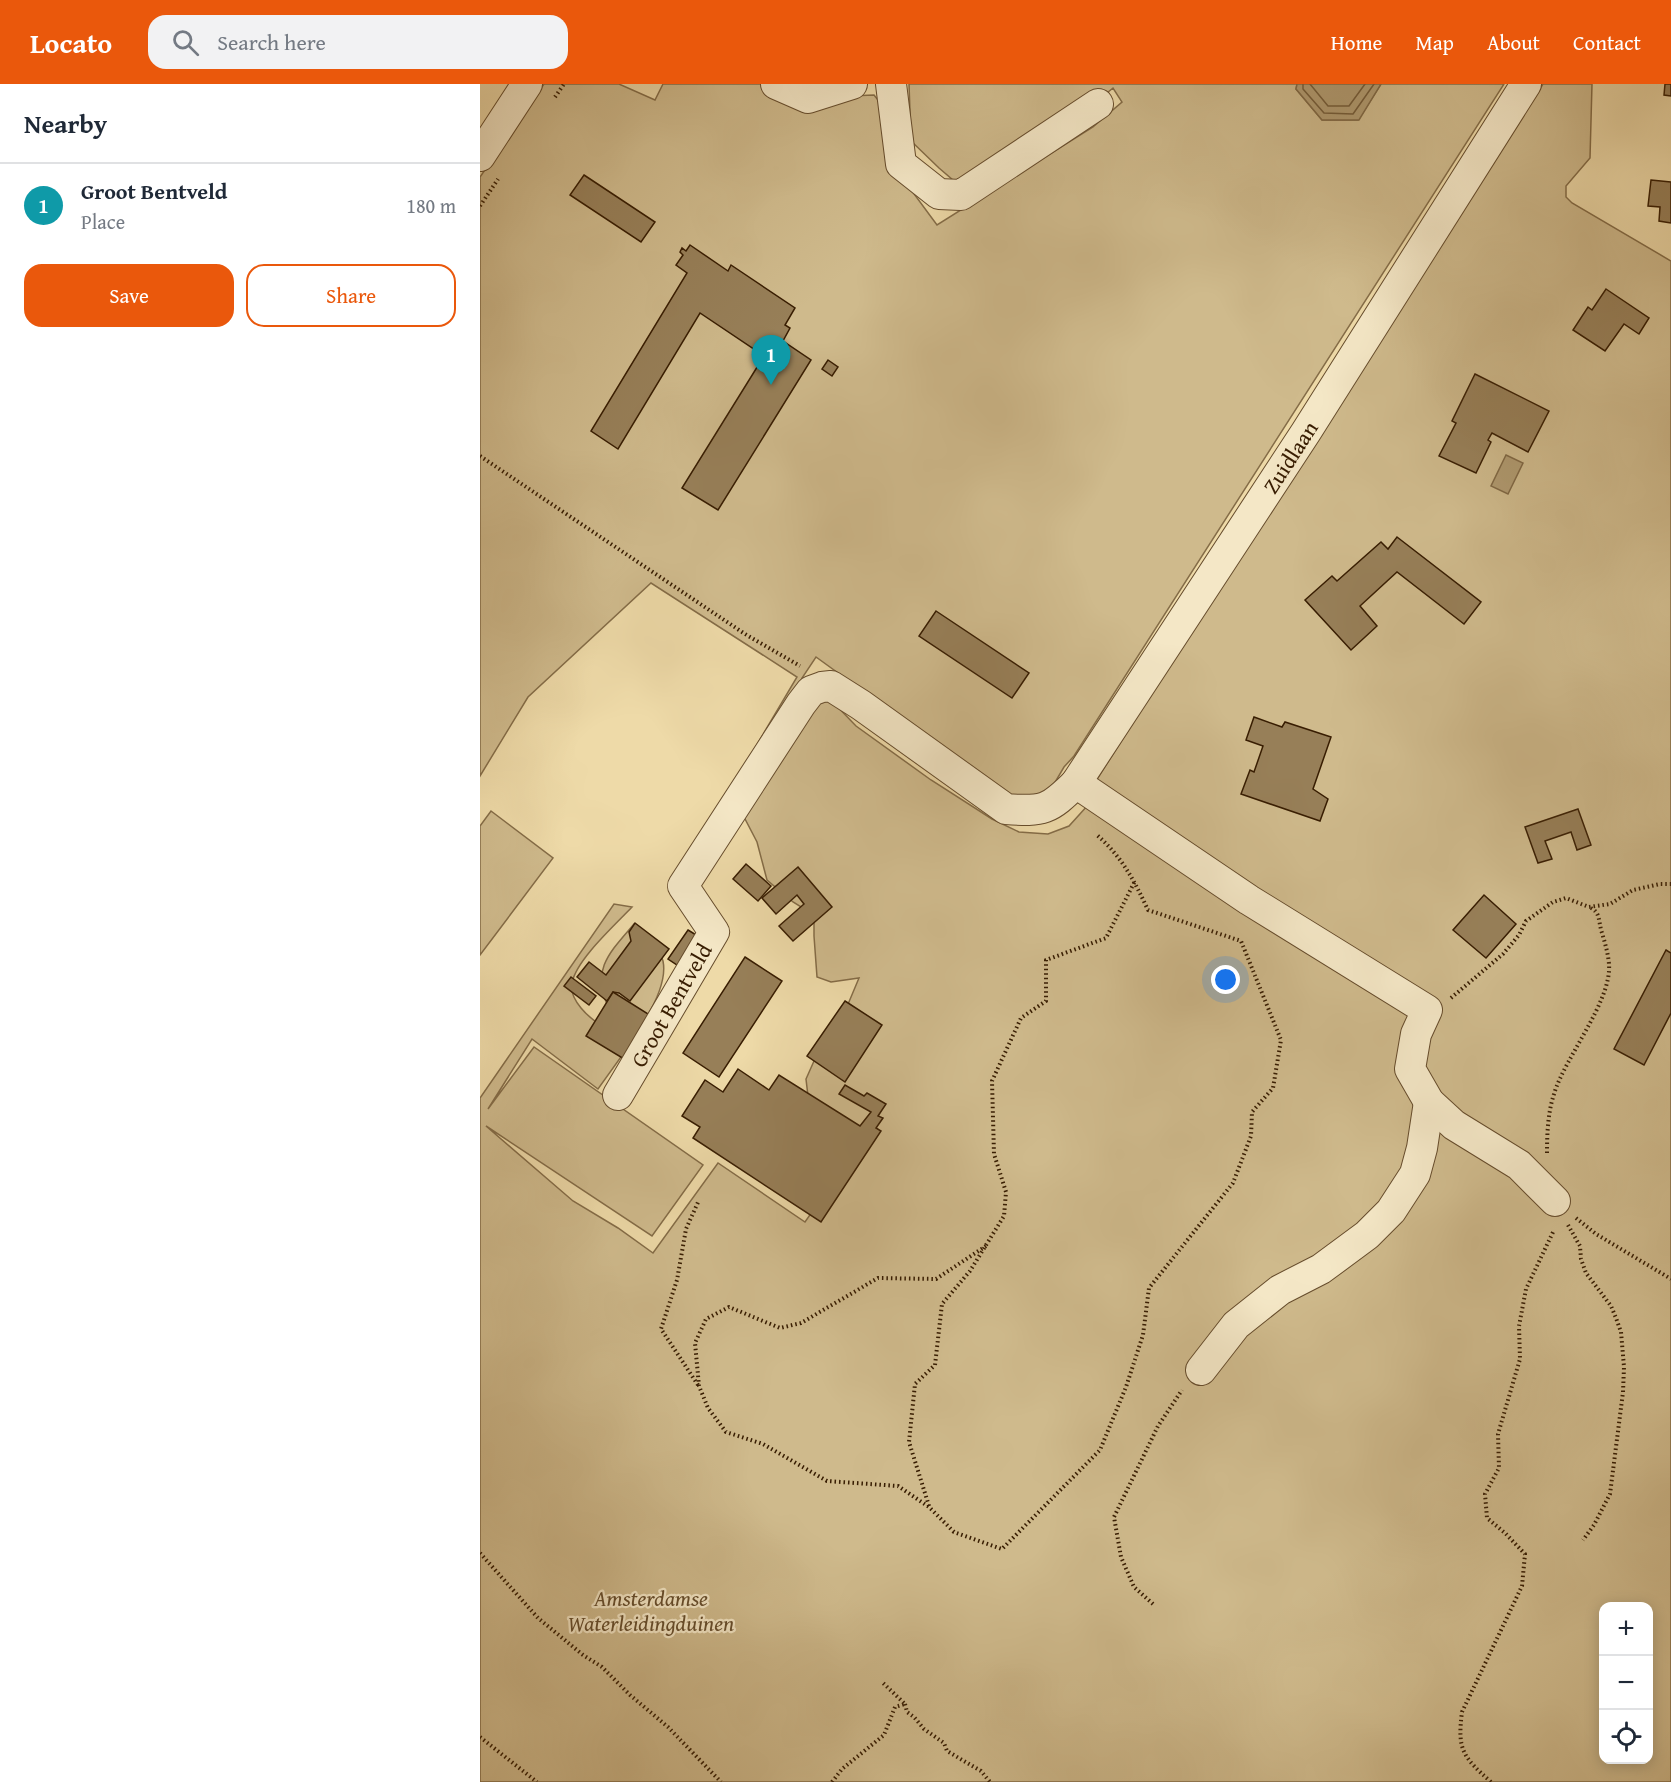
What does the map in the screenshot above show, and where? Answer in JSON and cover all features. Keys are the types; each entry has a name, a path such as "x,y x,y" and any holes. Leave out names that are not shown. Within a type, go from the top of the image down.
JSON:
{"street":[{"path":"480,156 527,84"},
{"path":"776,84 808,98 852,84"},
{"path":"891,84 901,164 939,194 961,195 1098,104"},
{"name":"Zuidlaan","path":"1056,799 1306,432 1526,84"},
{"path":"831,686 1006,808 1056,799 1249,900 1427,1010 1416,1034 1410,1070 1429,1102 1454,1125 1519,1165 1554,1201"},
{"name":"Groot Bentveld","path":"618,1095 714,932 683,886 801,704 811,691 831,686"},
{"path":"1201,1370 1236,1325 1280,1290 1321,1269 1366,1235 1391,1211 1415,1174 1422,1148 1429,1102"}],"path":[{"path":"480,456 745,634 831,686"},
{"path":"699,1200 686,1229 677,1280 661,1329 699,1386 708,1408 726,1432 763,1444 827,1482 898,1486 929,1507 954,1532 1002,1549 1100,1450 1126,1387 1143,1335 1149,1288 1233,1183 1251,1136 1252,1112 1273,1088 1281,1040 1240,941 1148,910 1135,882 1114,850 1056,799"},
{"path":"929,1507 909,1442 915,1384 935,1365 942,1304 970,1271 1004,1216 1006,1192 994,1154 992,1082 1021,1018 1046,1001 1046,960 1106,938 1135,882"},
{"path":"1588,906 1611,904 1633,890 1671,884"},
{"path":"1427,1010 1443,1005 1503,954 1519,935 1526,921 1553,902 1566,898 1595,910 1599,915 1609,965 1608,978 1596,1012 1554,1093 1548,1129 1547,1156"},
{"path":"1554,1201 1596,1234 1671,1280"},
{"path":"1554,1201 1580,1246 1581,1259 1586,1273 1611,1306 1621,1332 1624,1367 1610,1494 1594,1525 1583,1540"},
{"path":"1491,1782 1462,1750 1459,1735 1462,1712 1522,1586 1525,1554 1487,1518 1485,1494 1499,1468 1498,1434 1520,1359 1519,1326 1526,1289 1556,1224 1554,1201"},
{"path":"699,1386 695,1343 706,1319 729,1307 780,1328 801,1323 878,1278 936,1279 986,1246"},
{"path":"1153,1604 1134,1587 1121,1557 1114,1517 1158,1426 1179,1393 1201,1370"},
{"path":"480,1553 538,1618 583,1655 602,1667 630,1695 668,1727 721,1782"},
{"path":"882,1682 905,1704 907,1712 924,1729 944,1743 947,1751 981,1771 990,1782"},
{"path":"832,1782 842,1769 885,1736 895,1707 905,1704"},
{"path":"480,1737 537,1782"}],"green space":[{"name":"Amsterdamse Waterleidingduinen","path":"544,84 619,84 655,100 663,84 803,84 849,96 874,95 886,110 889,160 937,225 1093,127 1122,102 1113,88 1090,107 960,186 911,141 909,84 1297,84 1296,89 1322,120 1358,120 1381,84 1504,84 1047,796 1008,796 816,657 802,678 828,697 856,726 931,780 992,819 1019,832 1048,834 1069,826 1089,804 1094,784 1543,84 1592,84 1590,158 1566,186 1566,197 1572,203 1671,261 1671,1782 480,1782 480,1098 614,904 632,907 588,954 572,983 575,1000 579,1006 591,1018 631,1043 598,1089 532,1039 488,1109 534,1047 703,1165 652,1236 486,1126 573,1201 618,1228 653,1253 718,1163 805,1222 847,1162 808,1096 806,1079 814,1061 846,1009 859,978 831,982 817,977 814,915 793,902 767,880 757,842 730,790 797,677 651,583 528,697 480,776 480,177"},
{"path":"491,811 553,858 480,955 480,826"},
{"path":"634,924 661,956 664,968 656,1000 645,1020 608,1006 601,982 602,971 611,952"}],"water":[{"path":"1297,84 1381,84 1359,120 1322,120 1296,89"},
{"path":"1506,455 1523,463 1508,494 1491,486"}],"building":[{"path":"1665,84 1671,84 1671,96 1664,95"},
{"path":"584,175 655,222 641,242 570,195"},
{"path":"1651,180 1671,182 1671,223 1659,221 1660,207 1648,206"},
{"path":"690,245 728,271 731,265 795,308 785,325 790,328 783,341 811,360 718,510 682,488 764,356 700,313 618,449 591,431 687,273 676,265 683,255 680,252 682,248 686,251"},
{"path":"1606,289 1649,318 1639,334 1624,324 1605,351 1573,330 1588,307 1592,310"},
{"path":"828,360 838,367 832,376 822,369"},
{"path":"1475,374 1549,411 1528,452 1492,433 1488,440 1491,442 1476,473 1439,456 1456,423 1452,421"},
{"path":"1397,537 1481,602 1464,624 1397,572 1360,606 1377,626 1351,650 1305,600 1332,576 1337,581 1381,542 1388,549"},
{"path":"936,611 1029,673 1012,698 919,636"},
{"path":"1254,717 1282,727 1285,722 1331,737 1313,789 1328,799 1320,821 1241,794 1250,770 1254,772 1263,746 1246,740"},
{"path":"1578,809 1591,845 1577,850 1571,832 1545,841 1552,859 1538,863 1525,827"},
{"path":"746,864 771,886 758,901 733,879"},
{"path":"798,867 832,907 793,941 779,926 804,904 797,895 776,914 762,898"},
{"path":"1484,895 1516,924 1486,958 1453,930"},
{"path":"635,923 669,949 630,1001 619,993 613,992 607,1001 577,977 589,962 606,975 631,941 629,932"},
{"path":"688,930 706,941 686,971 668,959"},
{"path":"1666,950 1671,953 1671,1013 1644,1065 1614,1049"},
{"path":"745,957 782,981 719,1077 683,1053"},
{"path":"571,977 596,996 589,1005 564,986"},
{"path":"613,992 656,1019 629,1062 586,1036"},
{"path":"845,1001 882,1025 845,1082 807,1056"},
{"path":"738,1069 769,1090 779,1075 860,1126 871,1112 839,1094 845,1085 864,1096 867,1093 886,1104 878,1116 883,1118 876,1128 881,1131 821,1222 693,1138 700,1127 682,1116 705,1080 723,1092"}],"place":[{"name":"Groot Bentveld","path":"771,385"}]}
